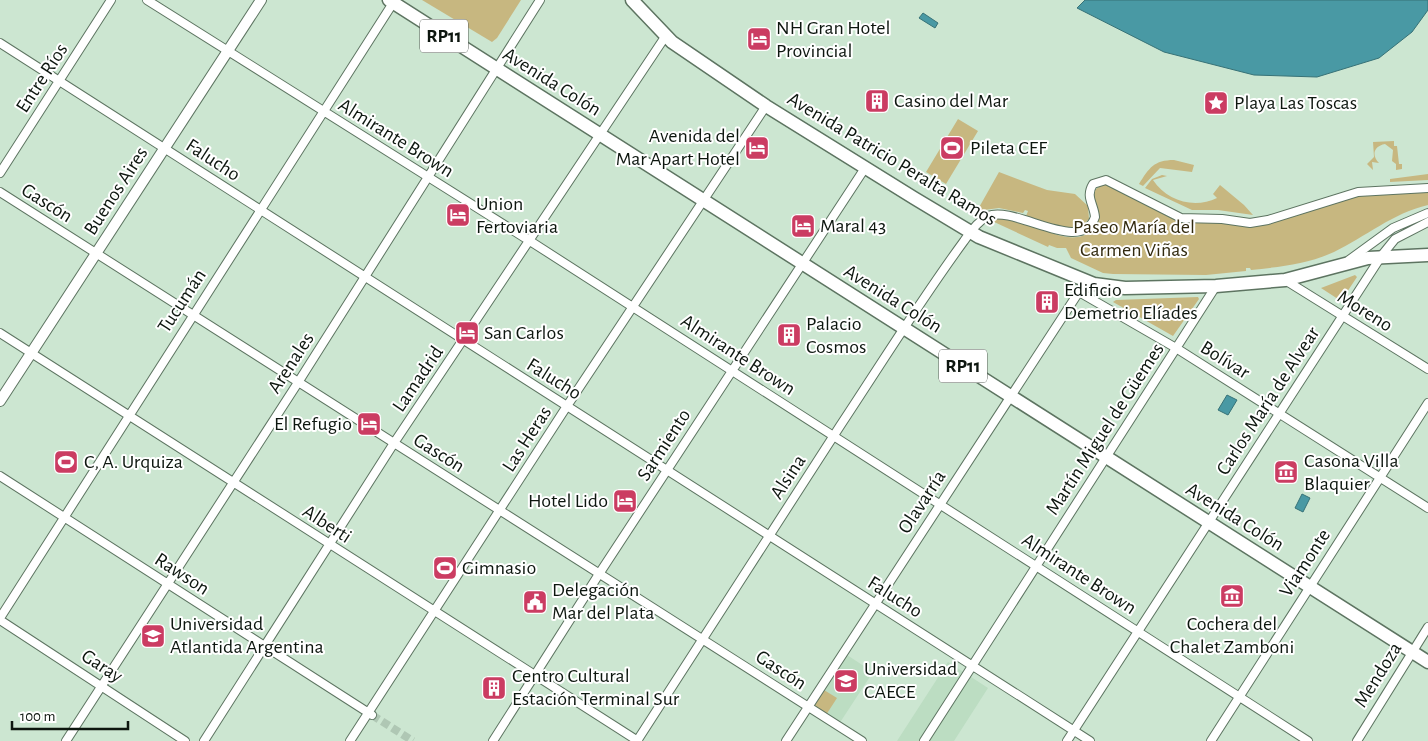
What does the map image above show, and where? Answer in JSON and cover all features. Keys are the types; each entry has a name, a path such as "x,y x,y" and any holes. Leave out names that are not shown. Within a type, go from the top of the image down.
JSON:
{"main road":[{"name":"Avenida Patricio Peralta Ramos","path":"632,0 665,37 766,106 970,232 1083,287 1216,286 1285,280 1382,256 1428,255"},
{"name":"Avenida Colón","path":"391,2 1428,662"}],"street":[{"name":"Entre Ríos","path":"0,173 111,0"},
{"name":"Almirante Brown","path":"147,0 530,241 1308,741"},
{"name":"Buenos Aires","path":"0,401 262,0"},
{"name":"Arenales","path":"66,741 231,482 299,381 540,0"},
{"name":"Tucumán","path":"0,619 193,314 324,112 391,2"},
{"name":"Lamadrid","path":"204,741 394,443 665,37"},
{"name":"Falucho","path":"0,43 1090,741"},
{"name":"Las Heras","path":"350,741 370,714 567,406 766,106"},
{"name":"Sarmiento","path":"493,741 599,574 865,168"},
{"name":"Alsina","path":"638,741 904,328 970,232 983,219 999,214 1015,216 1061,231 1082,231 1090,226 1095,217 1089,197 1090,190 1094,184 1106,180 1181,218 1222,219 1250,223 1268,220 1358,192 1428,188"},
{"name":"Gascón","path":"0,192 862,741"},
{"path":"1344,264 1393,228 1428,213"},
{"name":"Carlos María de Alvear","path":"1067,741 1382,256 1395,239 1428,222"},
{"name":"Moreno","path":"1285,280 1428,369"},
{"name":"Martín Miguel de Güemes","path":"924,741 1216,286"},
{"name":"Bolívar","path":"1083,287 1428,508"},
{"name":"Olavarría","path":"786,741 1083,287"},
{"name":"Alberti","path":"0,333 328,545 638,741"},
{"name":"Viamonte","path":"1211,741 1428,403"},
{"name":"Rawson","path":"0,476 263,648 370,714"},
{"name":"Garay","path":"0,619 185,741"},
{"name":"Mendoza","path":"1357,741 1428,627"}],"shaded area":[{"name":"Universidad CAECE","path":"844,653 873,672 839,724 810,705"},
{"path":"948,662 988,688 954,741 897,741"}],"green space":[{"path":"422,0 521,0 497,38 492,42"},
{"path":"958,119 978,131 946,184 926,172"},
{"path":"1394,141 1394,146 1397,146 1399,164 1402,164 1402,169 1396,170 1396,164 1392,161 1393,150 1385,144 1378,147 1375,151 1375,157 1379,163 1372,162 1373,170 1367,164 1374,157 1373,142"},
{"path":"1174,160 1194,165 1192,172 1160,168 1143,186 1139,184 1157,163"},
{"path":"999,172 1047,190 1075,194 1088,206 1089,219 1083,225 1067,228 1050,225 1026,216 1028,211 1025,210 1023,213 999,208 977,211"},
{"path":"1428,174 1428,180 1390,182 1390,179"},
{"path":"1162,175 1167,176 1153,180 1173,198 1190,203 1208,201 1217,198 1213,194 1220,185 1253,215 1218,210 1192,210 1145,188 1152,179"},
{"name":"Paseo María del Carmen Viñas","path":"1106,184 1183,222 1215,221 1243,225 1361,195 1428,191 1428,205 1391,219 1346,246 1324,256 1283,266 1251,270 1246,268 1246,271 1206,275 1103,273 1071,258 1066,248 1057,248 1049,245 1048,247 992,221 1002,218 1013,219 1060,236 1082,236 1093,231 1098,224 1094,194 1097,188"},
{"path":"1355,275 1357,277 1341,301 1321,288"},
{"path":"1198,297 1199,299 1173,336 1113,302 1116,300"},
{"path":"824,690 837,698 826,715 810,705"}],"water":[{"path":"1085,0 1428,0 1428,10 1412,32 1379,58 1317,77 1254,75 1164,52 1077,8"},
{"path":"923,13 938,23 935,28 919,18"},
{"path":"1227,395 1237,400 1228,415 1218,410"},
{"path":"1302,494 1310,498 1303,512 1295,508"}],"tunnel":[{"path":"372,715 413,741"}],"place":[{"name":"NH Gran Hotel Provincial","path":"759,39"},
{"name":"Casino del Mar","path":"877,101"},
{"name":"Playa Las Toscas","path":"1216,103"},
{"name":"Avenida del Mar Apart Hotel","path":"757,148"},
{"name":"Pileta CEF","path":"952,148"},
{"name":"Union Fertoviaria","path":"458,215"},
{"name":"Maral 43","path":"803,226"},
{"name":"Edificio Demetrio Elíades","path":"1047,302"},
{"name":"San Carlos","path":"467,333"},
{"name":"Palacio Cosmos","path":"789,335"},
{"name":"El Refugio","path":"369,424"},
{"name":"C, A. Urquiza","path":"66,462"},
{"name":"Casona Villa Blaquier","path":"1286,472"},
{"name":"Hotel Lido","path":"625,501"},
{"name":"Gimnasio","path":"445,568"},
{"name":"Cochera del Chalet Zamboni","path":"1232,596"},
{"name":"Delegación Mar del Plata","path":"535,602"},
{"name":"Universidad Atlantida Argentina","path":"153,636"},
{"name":"Universidad CAECE","path":"846,681"},
{"name":"Centro Cultural Estación Terminal Sur","path":"494,688"}]}
